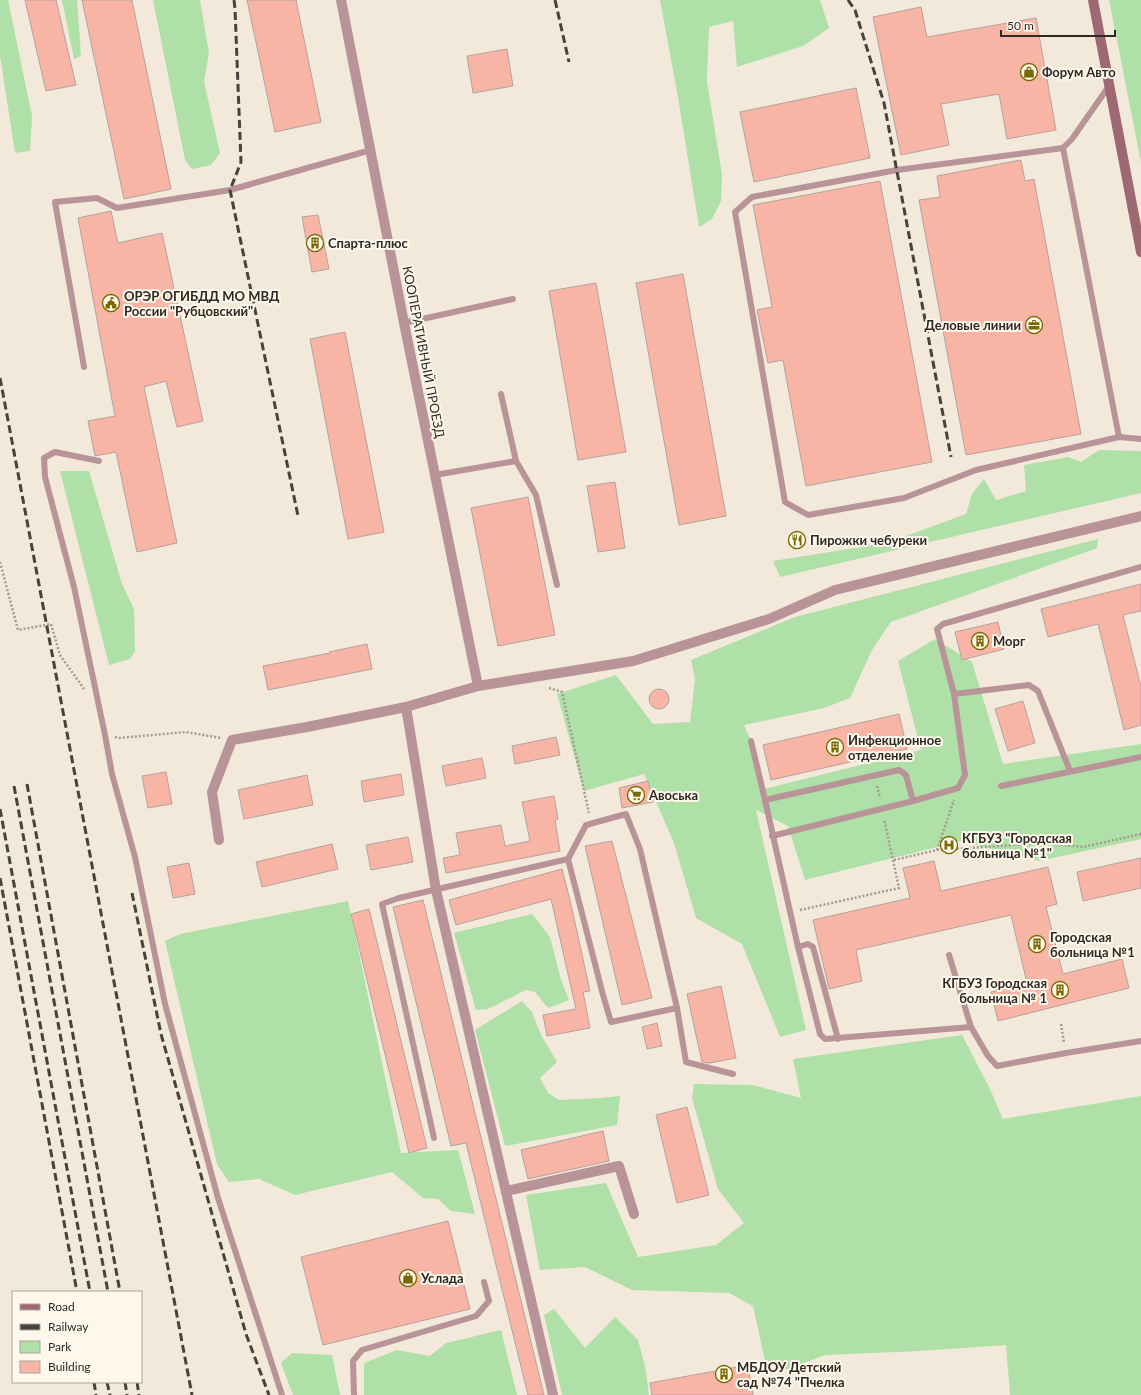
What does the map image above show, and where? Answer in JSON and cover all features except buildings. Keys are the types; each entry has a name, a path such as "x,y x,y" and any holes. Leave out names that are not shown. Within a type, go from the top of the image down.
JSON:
{"main road":[{"path":"1093,0 1141,252"}],"street":[{"name":"КООПЕРАТИВНЫЙ ПРОЕЗД","path":"341,0 404,323 478,686"},
{"path":"219,840 212,792 232,740 307,727 406,707 478,686 633,661 769,619 835,590 1141,516"},
{"path":"406,707 436,890 553,1395"},
{"path":"506,1191 620,1166 634,1214"}],"lane":[{"path":"1109,86 1072,139 1063,148 897,170 752,197 735,212 785,502 808,515 904,498 976,470 1120,437 1141,439"},
{"path":"1063,148 1120,437"},
{"path":"84,367 55,202 97,198 116,208 230,190 371,150"},
{"path":"404,323 513,299"},
{"path":"502,394 516,461 536,495 557,585"},
{"path":"99,461 55,452 44,458 45,478 74,586 112,774 135,857 165,1004 218,1198 282,1395"},
{"path":"435,475 516,461"},
{"path":"772,836 913,801 958,788 965,775 954,694 937,629 943,624 1141,567"},
{"path":"954,694 1029,685 1038,691 1070,771"},
{"path":"751,741 798,947 820,1034 825,1039 971,1027"},
{"path":"1000,786 1141,758"},
{"path":"765,800 899,770 906,775 913,801"},
{"path":"677,1008 611,1022 602,995 568,859 586,825 626,814 640,849 677,1008 686,1062 733,1074"},
{"path":"434,1138 382,904 399,898 568,859"},
{"path":"798,947 808,944 813,947 838,1038"},
{"path":"949,956 971,1027 988,1056 997,1066 1141,1041"},
{"path":"354,1395 353,1361 362,1350 476,1316 489,1301 484,1282"}],"path":[{"path":"542,687 562,692 592,823"},
{"path":"790,912 900,888 874,776"},
{"path":"937,850 958,788"},
{"path":"894,860 937,850 1044,844 1083,847 1141,834"},
{"path":"1061,1024 1066,1053"}],"green space":[{"path":"0,0 8,0 32,116 30,151 15,153 0,56"},
{"path":"62,0 77,0 81,56 74,59"},
{"path":"153,0 200,0 209,53 204,82 220,153 211,165 192,169 185,160"},
{"path":"660,0 820,0 829,28 803,46 737,67 733,21 709,27 707,81 722,175 721,201 712,219 699,227 678,97"},
{"path":"1109,0 1141,0 1141,162"},
{"path":"1099,450 1141,451 1141,493 780,577 773,561 887,543 966,514 972,494 984,479 996,500 1026,491 1024,465 1068,457 1081,462"},
{"path":"60,471 89,471 122,584 134,609 135,651 130,659 109,665"},
{"path":"1098,539 1097,548 891,622 872,650 850,698 824,708 744,725 751,741 764,789 921,750 898,661 935,639 972,662 1003,764 1141,744 1141,839 1039,861 961,841 805,880 788,826 756,810 806,1030 780,1037 742,944 696,918 674,843 644,774 584,791 557,694 616,675 653,724 690,722 695,679 691,660 795,617"},
{"path":"348,901 401,1153 458,1150 475,1214 451,1211 438,1199 423,1198 392,1172 295,1195 259,1179 229,1182 217,1164 165,941 180,934"},
{"path":"532,914 550,937 561,980 569,1000 548,1008 535,992 526,990 488,1009 476,1010 454,933"},
{"path":"522,1001 532,1012 541,1035 557,1062 540,1078 548,1093 559,1100 620,1096 617,1125 505,1146 475,1030"},
{"path":"962,1035 990,1089 1003,1119 1141,1096 1141,1395 1010,1395 1006,1345 920,1351 825,1355 785,1370 765,1361 753,1306 729,1293 632,1290 585,1267 540,1270 526,1195 606,1183 638,1257 716,1245 744,1223 718,1189 692,1098 694,1084 753,1085 801,1098 793,1059"},
{"path":"554,1309 585,1348 615,1317 638,1340 645,1366 649,1395 562,1395 544,1315"},
{"path":"501,1330 517,1395 364,1395 364,1363 397,1350 430,1356 446,1343"},
{"path":"292,1353 332,1355 340,1395 293,1395 281,1363"}],"railway":[{"path":"234,0 241,162 230,190 298,516"},
{"path":"555,0 569,62"},
{"path":"848,0 855,10 884,103 951,457"},
{"path":"0,378 192,1395"},
{"path":"27,784 120,1291"},
{"path":"14,786 108,1291"},
{"path":"0,809 90,1291"},
{"path":"0,878 77,1291"},
{"path":"132,893 161,1034 246,1334 269,1395"},
{"path":"94,1383 96,1395"},
{"path":"107,1383 110,1395"},
{"path":"125,1383 127,1395"},
{"path":"137,1383 139,1395"}],"place":[{"name":"Форум Авто","path":"1029,72"},
{"name":"Спарта-плюс","path":"315,243"},
{"name":"ОРЭР ОГИБДД МО МВД России \"Рубцовский\"","path":"111,303"},
{"name":"Деловые линии","path":"1034,325"},
{"name":"Пирожки чебуреки","path":"797,540"},
{"name":"Морг","path":"980,641"},
{"name":"Инфекционное отделение","path":"835,747"},
{"name":"Авоська","path":"636,795"},
{"name":"КГБУЗ \"Городская больница №1\"","path":"949,845"},
{"name":"Городская больница №1","path":"1037,944"},
{"name":"КГБУЗ Городская больница № 1","path":"1060,990"},
{"name":"Услада","path":"408,1278"},
{"name":"МБДОУ Детский сад №74 \"Пчелка","path":"724,1374"}]}
